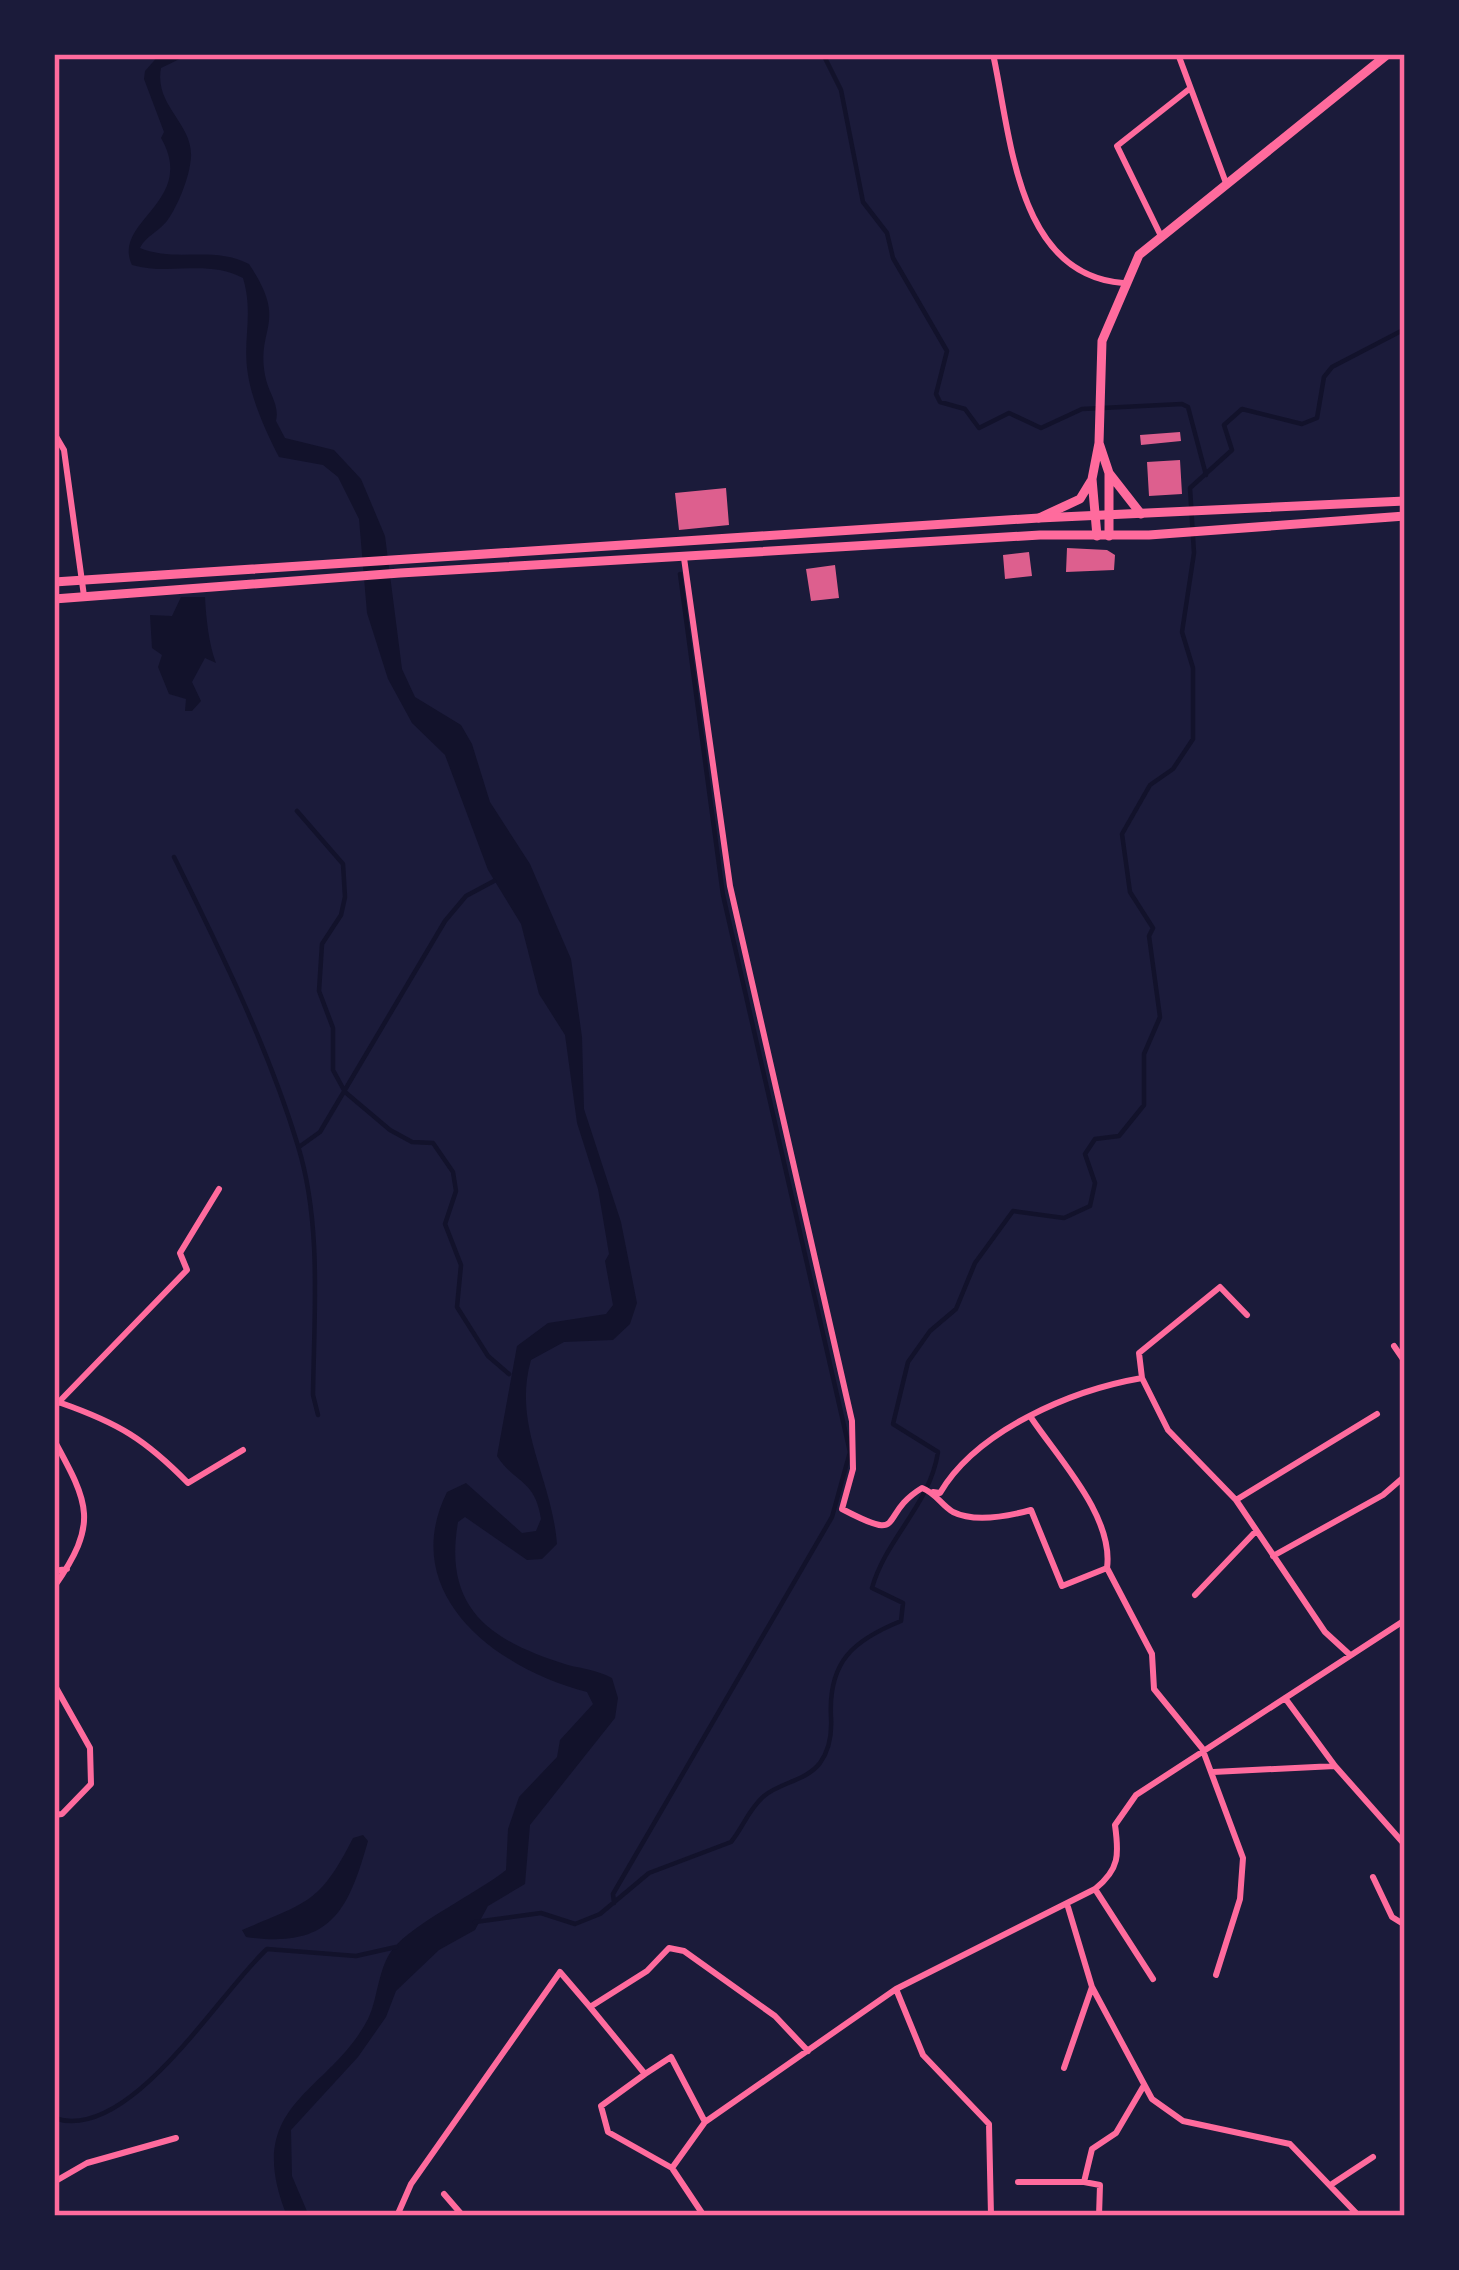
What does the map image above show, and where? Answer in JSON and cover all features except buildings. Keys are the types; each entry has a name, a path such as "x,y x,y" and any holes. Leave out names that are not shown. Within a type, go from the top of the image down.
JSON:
{"main road":[{"path":"1039,518 1080,499 1092,479 1099,443 1102,341 1123,283 1160,233 1381,56"},
{"path":"1099,443 1109,473 1141,514"},
{"path":"1102,517 1109,473"},
{"path":"1092,479 1103,536"},
{"path":"54,582 396,556 1405,501"},
{"path":"54,598 400,573 1162,534 1405,516"},
{"path":"603,548 604,563"}],"street":[{"path":"993,54 1011,164 1024,195 1066,265 1091,280 1123,283"},
{"path":"1178,54 1226,183"},
{"path":"1160,233 1117,146 1188,90"},
{"path":"54,434 64,450 84,596"},
{"path":"684,558 730,886 852,1421 853,1469 842,1509 878,1528 888,1527 922,1488 940,1492 954,1469 983,1442 1032,1419 1049,1405 1142,1378"},
{"path":"54,636 54,666"},
{"path":"219,1189 180,1253 188,1270 57,1405 117,1422 154,1448 188,1483 244,1450"},
{"path":"1247,1315 1220,1287 1138,1353 1142,1378 1168,1430 1236,1500 1325,1633 1349,1654"},
{"path":"1394,1346 1405,1362"},
{"path":"1236,1500 1377,1414"},
{"path":"1032,1419 1092,1507 1109,1553 1107,1568 1152,1654 1154,1689 1202,1748 1243,1858 1240,1899 1216,1975"},
{"path":"54,1440 88,1505 83,1538 54,1587"},
{"path":"1273,1556 1383,1495 1405,1476"},
{"path":"933,1492 951,1511 971,1516 1007,1517 1031,1510 1062,1586 1107,1568"},
{"path":"1196,1595 1256,1531"},
{"path":"54,1571 67,1569"},
{"path":"672,2168 705,2122 896,1989 956,1955 1068,1907 1095,1889 1112,1875 1119,1855 1114,1825 1136,1795 1405,1620"},
{"path":"54,1684 90,1748 91,1784 62,1814 54,1815"},
{"path":"1285,1698 1335,1766 1405,1845"},
{"path":"1212,1772 1335,1766"},
{"path":"1373,1877 1392,1917 1405,1924"},
{"path":"1095,1889 1153,1979"},
{"path":"1068,1907 1092,1987 1143,2086 1183,2121 1290,2144 1359,2216"},
{"path":"590,2007 647,1970 669,1948 684,1951 775,2016 808,2051"},
{"path":"397,2216 411,2184 560,1972 645,2074"},
{"path":"1064,2068 1092,1987"},
{"path":"896,1989 923,2055 989,2124 991,2216"},
{"path":"704,2216 672,2168 608,2132 601,2106 670,2057 705,2122"},
{"path":"1084,2182 1092,2150 1116,2133 1143,2086"},
{"path":"54,2182 87,2163 176,2138"},
{"path":"1332,2184 1372,2157"},
{"path":"1018,2182 1100,2186 1099,2216"},
{"path":"443,2194 463,2216"}],"shaded area":[{"path":"160,54 190,54 161,68 160,81 186,134 191,157 171,215 140,248 222,256 249,264 267,300 269,324 263,359 276,421 285,438 334,450 361,479 385,536 402,669 415,697 461,725 490,802 530,864 571,959 582,1037 584,1109 621,1222 637,1303 630,1324 613,1340 564,1342 531,1360 526,1407 557,1544 542,1559 527,1560 465,1517 458,1522 455,1552 458,1578 478,1617 495,1632 540,1656 612,1678 618,1698 615,1718 530,1825 525,1884 488,1906 475,1930 439,1950 396,1991 386,2017 358,2057 291,2130 292,2176 309,2216 287,2216 276,2178 275,2148 282,2124 368,2019 393,1949 415,1929 506,1870 508,1829 519,1797 557,1757 560,1740 593,1704 587,1692 521,1666 465,1622 446,1595 435,1564 435,1529 447,1492 466,1483 522,1533 536,1531 541,1519 534,1496 497,1456 517,1346 548,1323 606,1314 613,1305 598,1189 577,1123 565,1035 539,994 521,924 488,870 445,755 412,723 388,679 367,613 359,519 338,477 323,465 279,457 248,375 248,304 243,278 202,268 132,265 133,236 169,179 170,160 161,138 164,132 144,79"},
{"path":"181,597 205,597 216,663 205,658 192,682 201,701 192,711 185,711 186,699 169,694 158,667 162,655 152,648 150,615 172,616"},
{"path":"363,1835 368,1841 352,1888 331,1920 298,1937 246,1937 242,1930 310,1898 331,1876 353,1838"}],"waterway":[{"path":"823,54 841,90 863,202 887,233 893,258 947,351 936,394 940,402 965,409 979,428 1009,413 1041,428 1082,409 1182,404 1188,407 1206,475"},
{"path":"475,1922 541,1913 575,1924 600,1914 649,1873 731,1842 764,1796 808,1774 823,1758 830,1741 831,1698 839,1667 857,1645 901,1621 903,1603 872,1588 926,1489 938,1452 893,1424 908,1362 930,1331 956,1309 975,1263 1013,1211 1064,1218 1090,1206 1095,1183 1085,1154 1095,1139 1119,1136 1144,1105 1144,1054 1160,1017 1149,936 1153,928 1130,892 1122,834 1150,785 1173,769 1193,739 1193,668 1182,632 1194,553 1190,488 1232,450 1224,425 1242,409 1302,424 1317,418 1324,377 1332,367 1405,329"},
{"path":"614,1903 613,1894 832,1517 850,1452 723,895 680,574"},
{"path":"297,811 343,864 345,897 341,915 322,944 319,991 333,1028 333,1070 345,1092 390,1130 412,1142 433,1143 453,1172 456,1191 445,1224 461,1265 457,1307 488,1356 509,1374"},
{"path":"174,857 258,1036 306,1176 314,1238 313,1395 318,1415"},
{"path":"299,1147 320,1132 445,921 466,896 494,881"},
{"path":"54,2118 83,2120 112,2109 141,2088 267,1949 356,1956 396,1947"}]}
